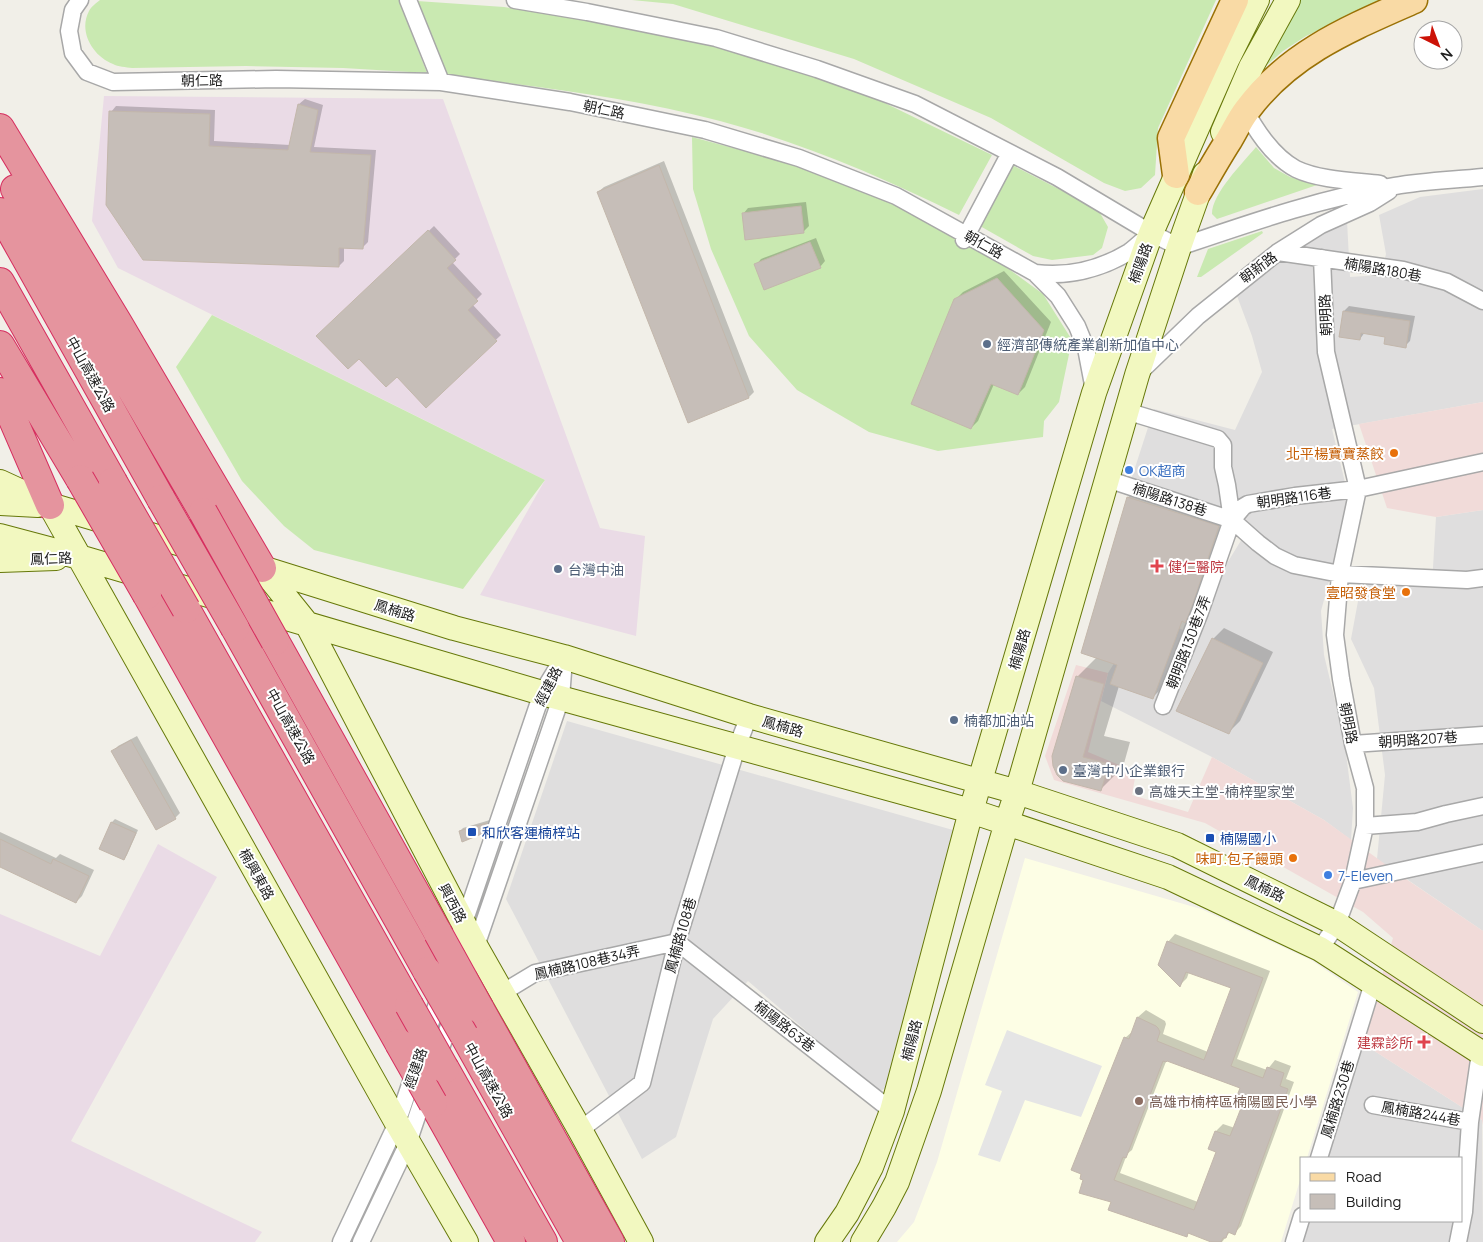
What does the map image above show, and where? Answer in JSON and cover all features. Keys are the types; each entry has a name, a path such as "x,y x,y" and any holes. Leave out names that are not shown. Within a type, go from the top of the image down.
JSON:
{"highway":[{"path":"0,128 118,323 262,568"},
{"path":"0,163 203,512 438,933 491,1001 610,1242"},
{"name":"中山高速公路","path":"0,212 161,499 236,628 580,1242"},
{"path":"0,282 543,1242"},
{"path":"0,345 147,595 511,1242"},
{"path":"0,392 50,505"}],"main road":[{"path":"1176,175 1171,138 1235,0"},
{"path":"1198,192 1242,104 1261,93 1276,77 1308,52 1340,33 1414,0"}],"street":[{"name":"朝仁路","path":"80,0 73,10 69,31 73,53 88,72 113,82 276,79 441,82 570,102 706,130 800,158 896,196 966,237 1035,273 1058,296 1077,326 1086,348 1094,393"},
{"path":"408,0 441,82"},
{"path":"515,0 587,12 716,38 808,66 916,104 1057,178 1151,233 1179,247"},
{"name":"楠陽路","path":"827,1242 847,1212 871,1167 892,1111 980,782 1094,393 1151,233 1226,60 1257,0"},
{"path":"1242,104 1251,67 1288,0"},
{"name":"朝新路","path":"1242,104 1255,127 1274,151 1283,160 1298,169 1331,178 1397,185"},
{"path":"966,237 1010,153"},
{"name":"朝新路","path":"1179,247 1315,203 1397,185 1483,178"},
{"name":"朝新路","path":"1137,375 1198,316 1278,252 1321,224 1370,203 1397,185"},
{"path":"863,1242 897,1182 930,1091 1126,411 1198,192"},
{"path":"1035,273 1051,275 1078,272 1107,262 1130,251 1151,233"},
{"name":"楠陽路180巷","path":"1278,252 1412,272 1447,282 1483,301"},
{"name":"朝明路","path":"1320,949 1337,924 1353,881 1365,826 1365,788 1353,744 1335,634 1340,574 1358,488 1326,352 1322,258"},
{"path":"1126,411 1218,439 1223,445 1223,467 1228,485 1232,520 1275,556 1294,565 1340,574 1467,580 1483,578"},
{"path":"1358,488 1483,462"},
{"name":"楠陽路138巷","path":"1107,478 1232,520"},
{"path":"0,482 50,505"},
{"name":"朝明路116巷","path":"1232,520 1248,504 1358,488"},
{"path":"0,503 50,505"},
{"name":"鳳楠路","path":"50,505 454,628 564,657 749,716 1017,792 1177,845 1337,924 1483,1021"},
{"name":"楠興東路","path":"50,505 466,1242"},
{"name":"朝明路130巷7弄","path":"1164,706 1200,612 1232,520"},
{"name":"鳳仁路","path":"0,536 79,558"},
{"path":"79,558 551,695 972,811 1168,876 1320,949 1482,1052 1470,1122 1463,1212"},
{"name":"鳳仁路","path":"0,560 79,558"},
{"name":"興西路","path":"262,568 307,624 476,947 491,1001 580,1130 642,1242"},
{"name":"經建路","path":"341,1242 403,1133 464,923 564,657"},
{"name":"經建路","path":"362,1242 476,947 551,695"},
{"name":"鳳楠路108巷","path":"580,1130 642,1083 677,942 737,746 749,716"},
{"name":"朝明路207巷","path":"1353,744 1483,735"},
{"path":"1365,826 1417,822 1483,806"},
{"path":"1353,881 1483,853"},
{"name":"鳳楠路108巷34弄","path":"491,1001 534,972 677,942"},
{"name":"楠陽路63巷","path":"677,942 892,1111"},
{"name":"鳳楠路230巷","path":"1319,1157 1373,983"},
{"name":"鳳楠路244巷","path":"1373,1105 1470,1122"},
{"path":"1294,1242 1300,1222"},
{"path":"1458,1242 1461,1222"}],"shaded area":[{"path":"104,96 443,99 600,528 645,536 636,636 480,595 545,480 118,268 92,221"},
{"path":"1483,189 1483,402 1332,429 1350,503 1321,611 1324,655 1344,738 1353,808 1351,840 1324,820 1212,757 1101,701 1108,673 1146,612 1185,631 1250,526 1131,480 1154,409 1235,430 1262,372 1252,336 1237,296 1311,239 1347,221 1350,277 1381,275 1386,254 1379,215 1420,197"},
{"path":"1483,402 1483,510 1436,517 1387,508 1359,424"},
{"path":"1483,510 1483,931 1377,859 1385,775 1374,688 1351,639 1361,585 1432,584 1436,517"},
{"path":"1076,665 1108,673 1088,752 1136,772 1132,795 1188,812 1212,757 1324,820 1403,877 1483,931 1483,1125 1482,1120 1362,1043 1393,938 1363,912 1205,823 1054,780 1045,756"},
{"path":"567,721 953,830 888,1087 878,1092 748,981 713,1019 676,1137 642,1159 506,899"},
{"path":"158,844 217,877 71,1141 262,1232 255,1242 0,1242 0,914 100,956"},
{"name":"高雄市楠梓區楠陽國民小學","path":"1025,858 1201,909 1311,960 1358,992 1307,1157 1300,1157 1300,1180 1281,1242 897,1242 914,1222 937,1162"},
{"path":"1007,1030 1102,1066 1081,1117 1025,1100 1000,1162 978,1155 1002,1091 985,1085"},
{"path":"1362,1043 1482,1120 1483,1242 1302,1242 1309,1222 1463,1222 1463,1157 1327,1157"}],"green space":[{"path":"100,0 399,0 427,73 343,68 246,66 132,68 115,65 99,55 86,35 86,19 89,11"},
{"path":"632,0 1216,0 1158,128 1155,175 1141,188 1125,191 1104,183 991,118 854,59 673,4"},
{"path":"1299,0 1386,0 1306,36 1283,51 1267,65 1274,45"},
{"path":"417,1 504,7 725,47 858,90 992,155 959,215 901,187 812,150 720,121 618,99 446,75"},
{"name":"經濟部傳統產業創新加值中心","path":"692,137 793,164 892,204 995,259 1043,294 1072,340 1059,402 1044,421 1043,437 938,451 869,432 797,390 749,336 711,249 693,189"},
{"path":"1256,147 1274,168 1290,177 1317,185 1217,219 1212,214 1217,197 1229,179"},
{"path":"1012,165 1086,203 1100,213 1108,227 1102,248 1093,255 1052,260 1033,256 980,226"},
{"path":"1262,231 1263,233 1201,277 1197,277 1208,249"},
{"path":"212,315 545,480 463,589 314,550 284,526 242,481 176,367"}],"building":[{"path":"298,104 318,110 310,152 371,155 363,249 339,248 339,267 143,260 106,205 109,111 210,114 209,146 288,150"},
{"path":"659,165 749,398 688,423 597,192"},
{"path":"801,206 804,233 745,240 742,213"},
{"path":"428,230 456,260 447,268 478,301 468,310 497,341 426,408 397,377 386,387 359,359 348,369 316,336"},
{"path":"810,242 821,268 764,290 754,264"},
{"name":"經濟部傳統產業創新加值中心","path":"997,278 1044,330 1018,395 991,384 971,429 911,404 954,299"},
{"path":"1343,311 1410,321 1406,348 1384,344 1385,337 1361,333 1360,340 1339,337"},
{"name":"健仁醫院","path":"1127,497 1219,526 1191,609 1185,623 1182,621 1153,699 1110,684 1117,665 1081,653"},
{"path":"1212,638 1263,663 1229,734 1176,711"},
{"path":"1076,676 1104,684 1083,757 1109,764 1101,791 1063,781 1057,775 1053,766 1052,756"},
{"path":"131,740 176,819 156,830 111,751"},
{"path":"111,822 136,833 124,860 99,849"},
{"name":"和欣客運楠梓站","path":"487,823 484,833 462,842 459,831"},
{"path":"0,839 51,864 53,859 89,876 76,903 0,867"},
{"path":"1167,941 1263,978 1231,1066 1263,1078 1267,1067 1284,1073 1280,1086 1288,1089 1235,1235 1228,1232 1226,1238 1223,1238 1221,1242 1211,1242 1188,1233 1187,1237 1108,1210 1111,1202 1079,1193 1083,1180 1080,1179 1081,1174 1071,1170 1124,1037 1129,1039 1137,1017 1158,1028 1160,1032 1157,1041 1204,1060 1231,988 1186,972 1180,987 1158,965","holes":["1163,1061 1240,1088 1235,1101 1243,1103 1230,1136 1215,1131 1208,1149 1216,1152 1194,1210 1114,1180 1123,1157 1126,1158"]}],"place":[{"name":"經濟部傳統產業創新加值中心","path":"987,344"},
{"name":"北平楊寶寶蒸餃","path":"1394,453"},
{"name":"OK超商","path":"1129,470"},
{"name":"健仁醫院","path":"1157,566"},
{"name":"台灣中油","path":"558,569"},
{"name":"壹昭發食堂","path":"1406,592"},
{"name":"楠都加油站","path":"954,720"},
{"name":"臺灣中小企業銀行","path":"1063,770"},
{"name":"高雄天主堂-楠梓聖家堂","path":"1139,791"},
{"name":"和欣客運楠梓站","path":"472,832"},
{"name":"楠陽國小","path":"1210,838"},
{"name":"味町.包子饅頭","path":"1293,858"},
{"name":"7-Eleven","path":"1328,875"},
{"name":"建霖診所","path":"1424,1042"},
{"name":"高雄市楠梓區楠陽國民小學","path":"1139,1101"}]}
